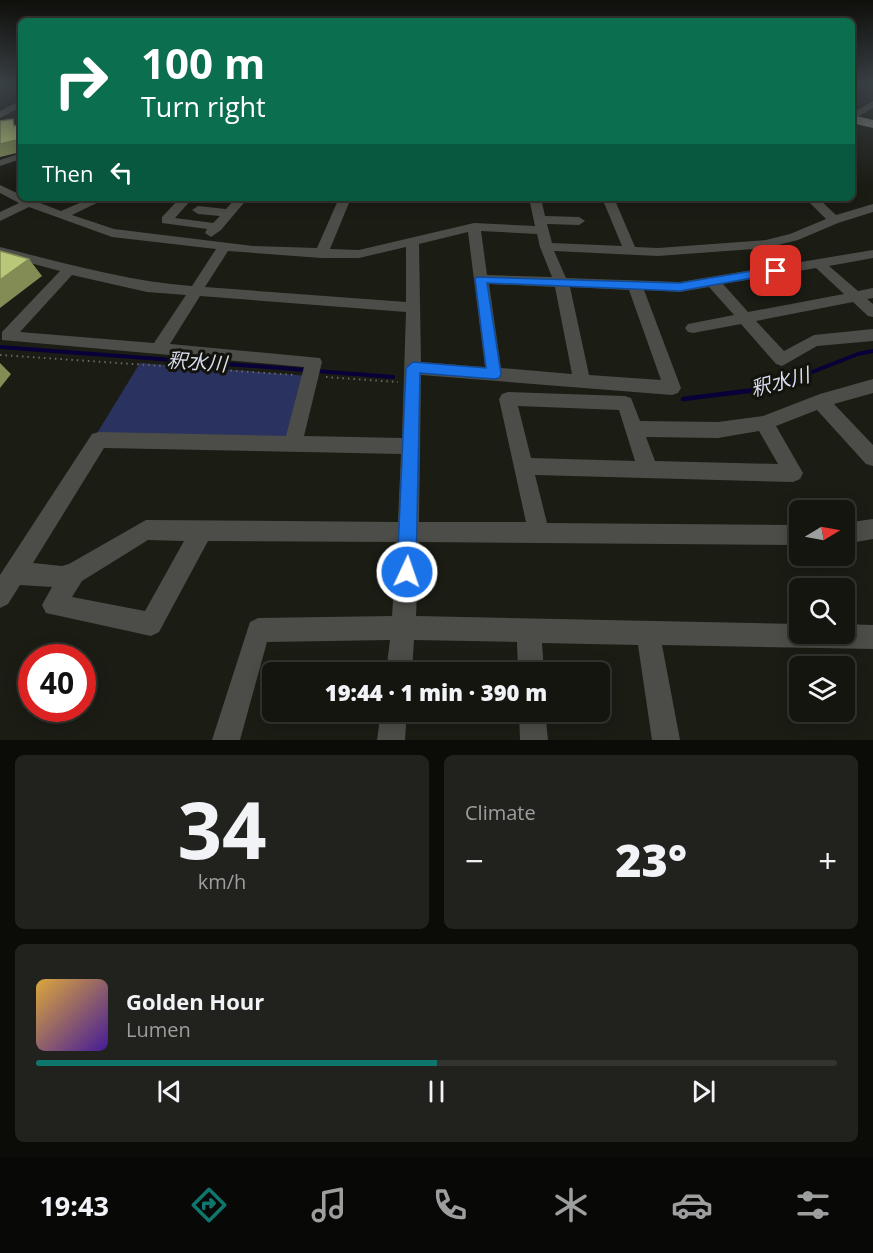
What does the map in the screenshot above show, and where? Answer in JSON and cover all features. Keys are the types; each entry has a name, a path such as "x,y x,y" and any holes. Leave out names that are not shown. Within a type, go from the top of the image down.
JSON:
{"main road":[{"path":"855,119 873,124"}],"street":[{"path":"0,163 18,157"},
{"path":"0,188 18,198"},
{"path":"24,201 112,233 201,245 321,254 359,254 474,227 541,225 579,221"},
{"path":"61,215 83,201"},
{"path":"184,201 166,220 217,227"},
{"path":"201,245 239,201"},
{"path":"321,254 344,201"},
{"path":"536,201 546,247 562,284 582,380"},
{"path":"609,201 630,250"},
{"path":"814,201 834,220"},
{"path":"0,217 28,203"},
{"path":"546,247 668,251 766,244 794,237 834,220 873,208"},
{"path":"198,210 229,213"},
{"path":"474,227 494,374"},
{"path":"400,662 409,531 412,242"},
{"path":"159,348 224,247"},
{"path":"0,251 69,270 147,287 413,308"},
{"path":"481,279 680,287 873,254"},
{"path":"818,263 873,312"},
{"path":"69,270 7,336 314,362 293,444"},
{"path":"713,282 782,360 814,341 873,335"},
{"path":"410,375 494,374 672,388 635,286"},
{"path":"693,328 873,293"},
{"path":"634,429 718,430 764,423 820,401 873,386"},
{"path":"539,533 508,399 625,403 648,470"},
{"path":"820,401 873,458"},
{"path":"523,466 793,472 764,423"},
{"path":"0,596 99,440 411,446"},
{"path":"15,573 62,577 74,573 146,530 789,535"},
{"path":"74,573 54,605 151,624 202,530"},
{"path":"855,532 873,530"},
{"path":"226,740 258,630 404,628 873,637"},
{"path":"529,631 531,662"},
{"path":"648,634 666,740"},
{"path":"391,740 393,722"},
{"path":"533,722 534,740"}],"path":[{"path":"0,356 310,376 410,375"}],"shaded area":[{"path":"140,363 310,376 289,444 94,438"}],"building":[{"path":"13,119 14,126 18,125 18,140 0,144 0,121"},
{"path":"0,251 29,259 0,280"}],"waterway":[{"name":"釈水川","path":"0,347 306,370"},
{"name":"釈水川","path":"784,383 858,354 873,351"},
{"name":"釈水川","path":"316,371 393,377"},
{"name":"釈水川","path":"683,399 771,388 788,381"}],"route":[{"path":"407,572 413,368 494,374 481,279 680,287 776,271"}]}
